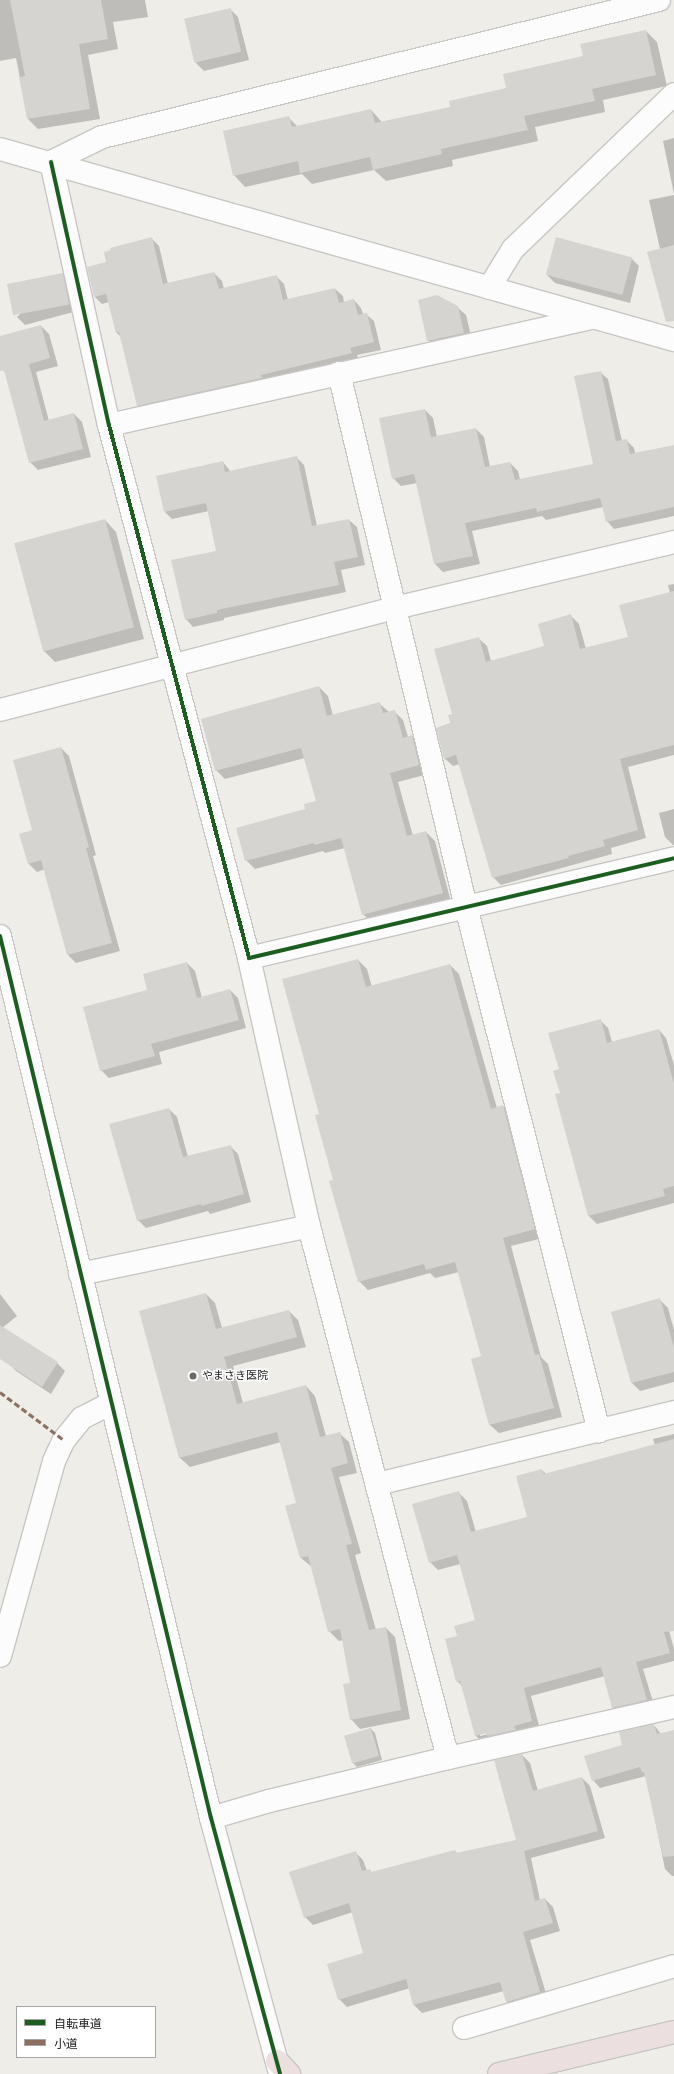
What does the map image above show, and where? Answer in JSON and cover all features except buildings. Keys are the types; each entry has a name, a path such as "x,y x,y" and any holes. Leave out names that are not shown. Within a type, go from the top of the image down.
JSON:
{"highway":[{"path":"499,2074 674,2032"}],"street":[{"path":"51,162 102,137 659,0"},
{"path":"489,288 513,249 674,94"},
{"path":"0,149 51,162 592,318 674,340"},
{"path":"51,162 109,425 248,958 309,1226 448,1758"},
{"path":"109,425 592,318"},
{"path":"339,373 466,907 599,1431"},
{"path":"0,710 395,608 674,542"},
{"path":"248,958 674,858"},
{"path":"0,936 211,1818 280,2071"},
{"path":"80,1274 309,1226"},
{"path":"0,1656 5,1612 54,1461 64,1440 82,1418 111,1403"},
{"path":"377,1484 674,1412"},
{"path":"211,1818 269,1801 448,1758 674,1707"},
{"path":"464,2028 674,1966"}],"marked path":[{"path":"0,1392 64,1440"}],"cycle path":[{"path":"51,162 109,425 249,958 674,858"},
{"path":"0,936 211,1818 280,2074"}],"place":[{"name":"やまさき医院","path":"193,1376"}]}
